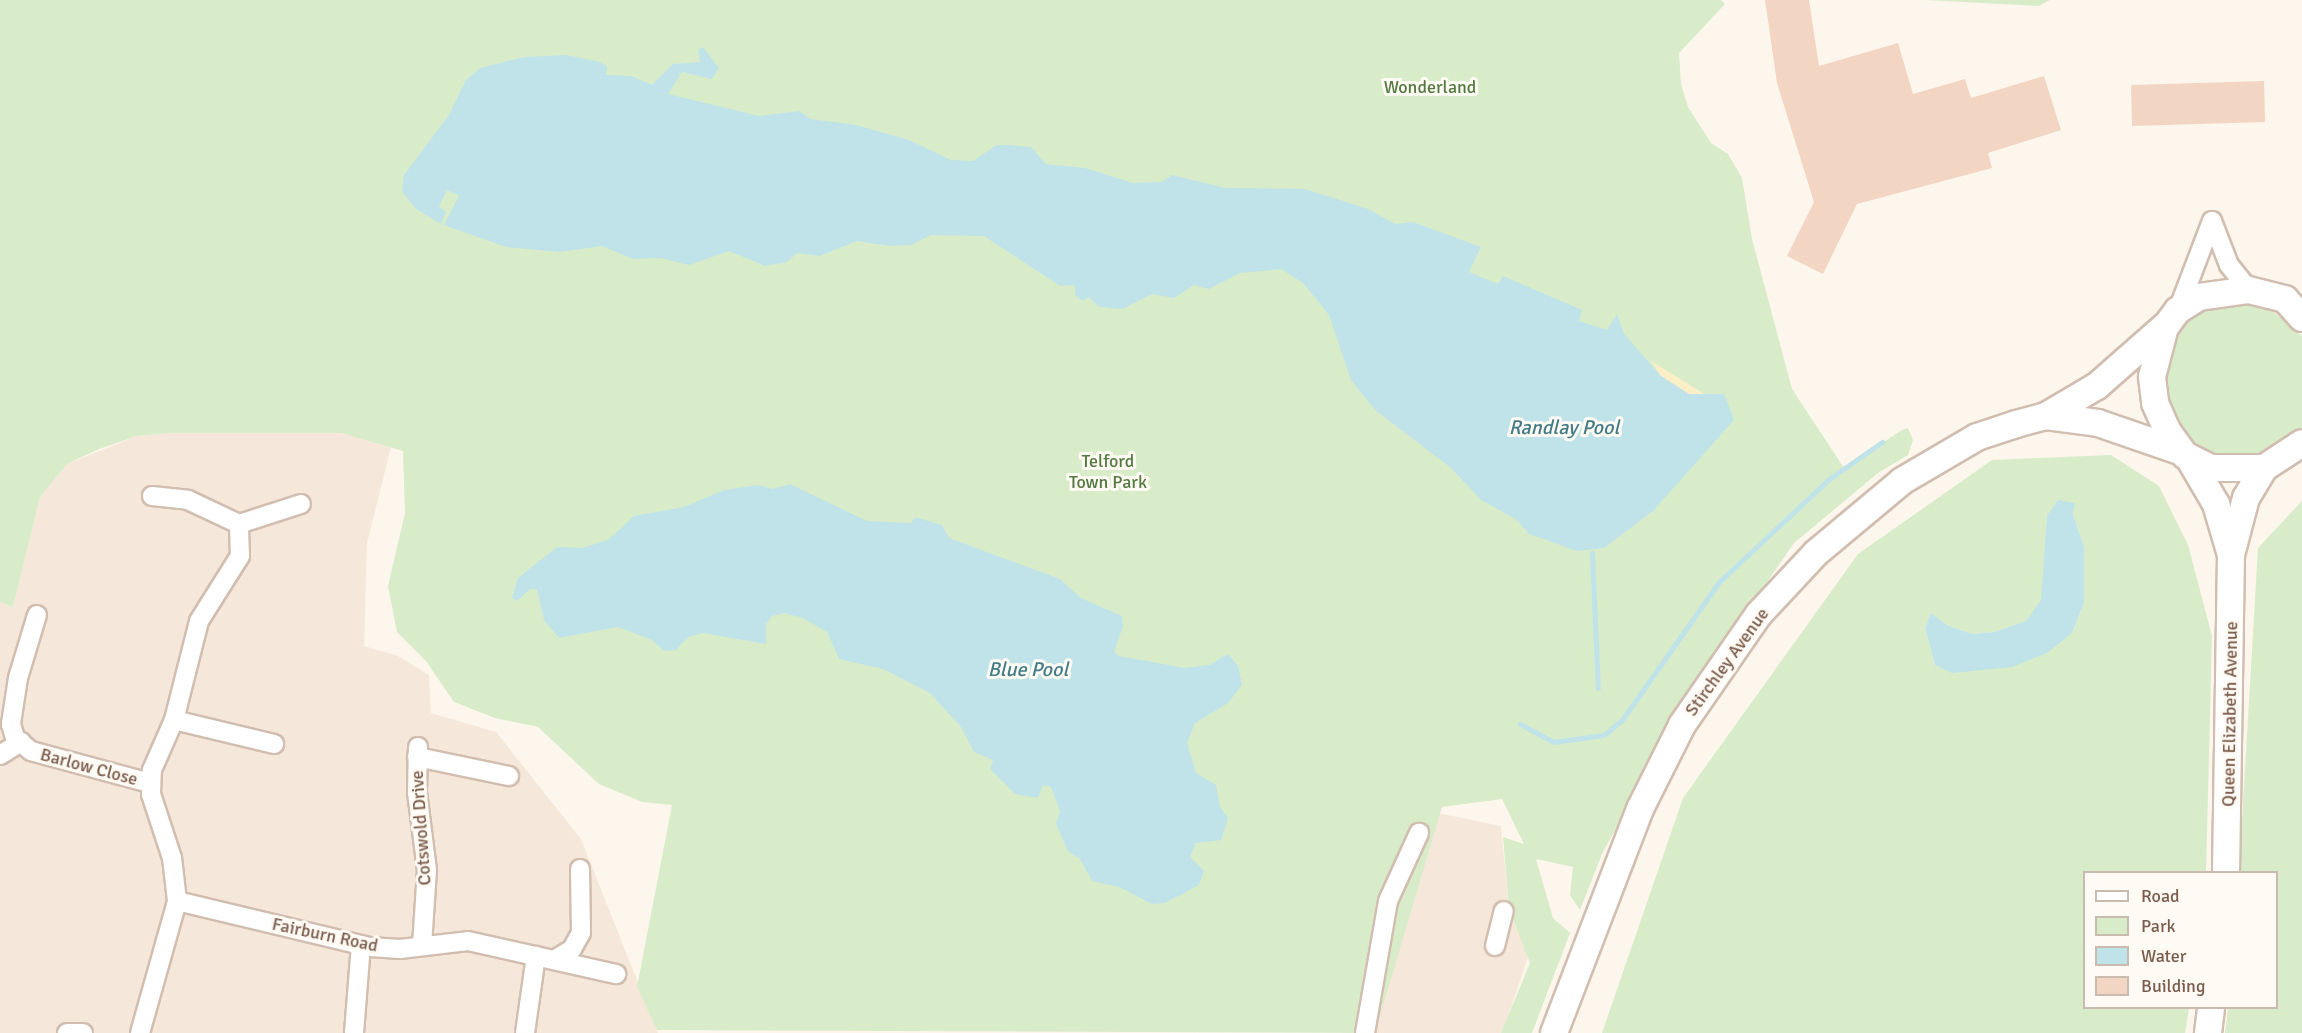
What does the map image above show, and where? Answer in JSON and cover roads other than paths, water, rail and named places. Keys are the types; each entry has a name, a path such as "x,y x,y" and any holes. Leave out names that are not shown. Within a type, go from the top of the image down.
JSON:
{"street":[{"path":"2171,319 2212,221 2229,265 2249,290"},
{"path":"2046,417 2057,406 2097,386 2171,319 2216,292 2249,290 2293,298 2302,318"},
{"name":"Queen Elizabeth Avenue","path":"2171,319 2152,369 2152,390 2162,421 2216,504 2231,555"},
{"path":"2046,417 2120,428 2185,455 2236,472 2282,463 2302,444"},
{"name":"Stirchley Avenue","path":"1554,1033 1640,809 1682,725 1759,614 1816,553 1902,481 1977,437 2046,417"},
{"name":"Queen Elizabeth Avenue","path":"2226,871 2231,555 2246,498 2282,463"},
{"path":"152,496 188,500 239,524 301,504"},
{"path":"140,1033 177,901 172,858 150,783 174,720 199,621 240,556 239,524"},
{"name":"Barlow Close","path":"36,615 11,724 21,742 31,751 150,783"},
{"path":"174,720 274,744"},
{"path":"0,755 21,742"},
{"name":"Cotswold Drive","path":"422,945 427,870 418,752 509,776"},
{"path":"1365,1033 1388,901 1419,833"},
{"path":"525,1033 545,958 572,949 581,933 580,869"},
{"name":"Fairburn Road","path":"177,901 362,945 400,949 468,940 616,974"},
{"path":"1496,946 1504,911"},
{"path":"354,1033 362,945"},
{"path":"2208,1033 2211,1009"},
{"path":"67,1033 82,1033"}],"water":[{"name":"Randlay Pool","path":"703,47 719,68 712,79 682,72 668,94 759,116 799,111 811,119 856,125 909,140 951,160 973,161 997,145 1031,147 1046,164 1085,168 1133,183 1162,182 1172,175 1226,188 1305,189 1368,209 1395,224 1413,222 1481,247 1469,272 1498,284 1503,276 1582,310 1579,321 1607,330 1617,314 1624,334 1661,376 1689,394 1724,394 1734,420 1653,511 1604,548 1577,551 1529,534 1516,519 1481,500 1450,467 1375,410 1351,380 1329,315 1303,283 1281,269 1240,273 1209,289 1194,285 1174,298 1152,294 1122,309 1099,307 1089,297 1082,301 1075,295 1075,285 1060,286 984,236 931,235 911,245 890,246 857,241 820,256 797,253 787,262 765,266 729,251 689,265 661,258 633,259 602,246 560,252 506,247 444,225 459,196 447,190 439,207 446,212 441,224 416,209 402,191 404,175 449,115 466,80 480,68 524,57 566,55 607,66 606,75 631,76 652,85 673,64 700,62 698,50"},
{"name":"Blue Pool","path":"790,484 867,521 911,523 915,517 942,525 949,538 1060,579 1081,598 1122,616 1123,627 1114,651 1119,656 1184,668 1209,665 1228,654 1238,666 1242,685 1228,703 1195,723 1187,743 1196,773 1216,785 1220,807 1228,818 1221,840 1196,843 1190,857 1204,871 1199,885 1165,903 1152,904 1119,887 1092,881 1080,859 1068,851 1056,824 1060,811 1051,787 1043,785 1038,798 1015,794 990,769 993,760 974,752 961,727 930,693 883,669 839,659 827,632 803,618 784,613 772,616 766,624 766,644 703,633 688,637 676,650 664,651 652,640 618,627 559,638 544,620 537,589 530,589 517,601 512,598 518,578 557,547 582,548 608,540 634,516 684,507 724,490 758,485 773,489"},
{"path":"2058,500 2075,503 2073,514 2084,547 2084,603 2072,633 2047,653 2012,667 1952,673 1935,665 1925,628 1931,613 1947,625 1972,634 1994,632 2026,621 2041,600 2047,516"}],"waterway":[{"path":"1520,724 1554,742 1604,735 1622,720 1719,582 1829,479 1882,442"},
{"path":"1592,553 1598,688"}],"park label":[{"name":"Wonderland","path":"1430,87"},
{"name":"Telford Town Park","path":"1108,472"}]}
